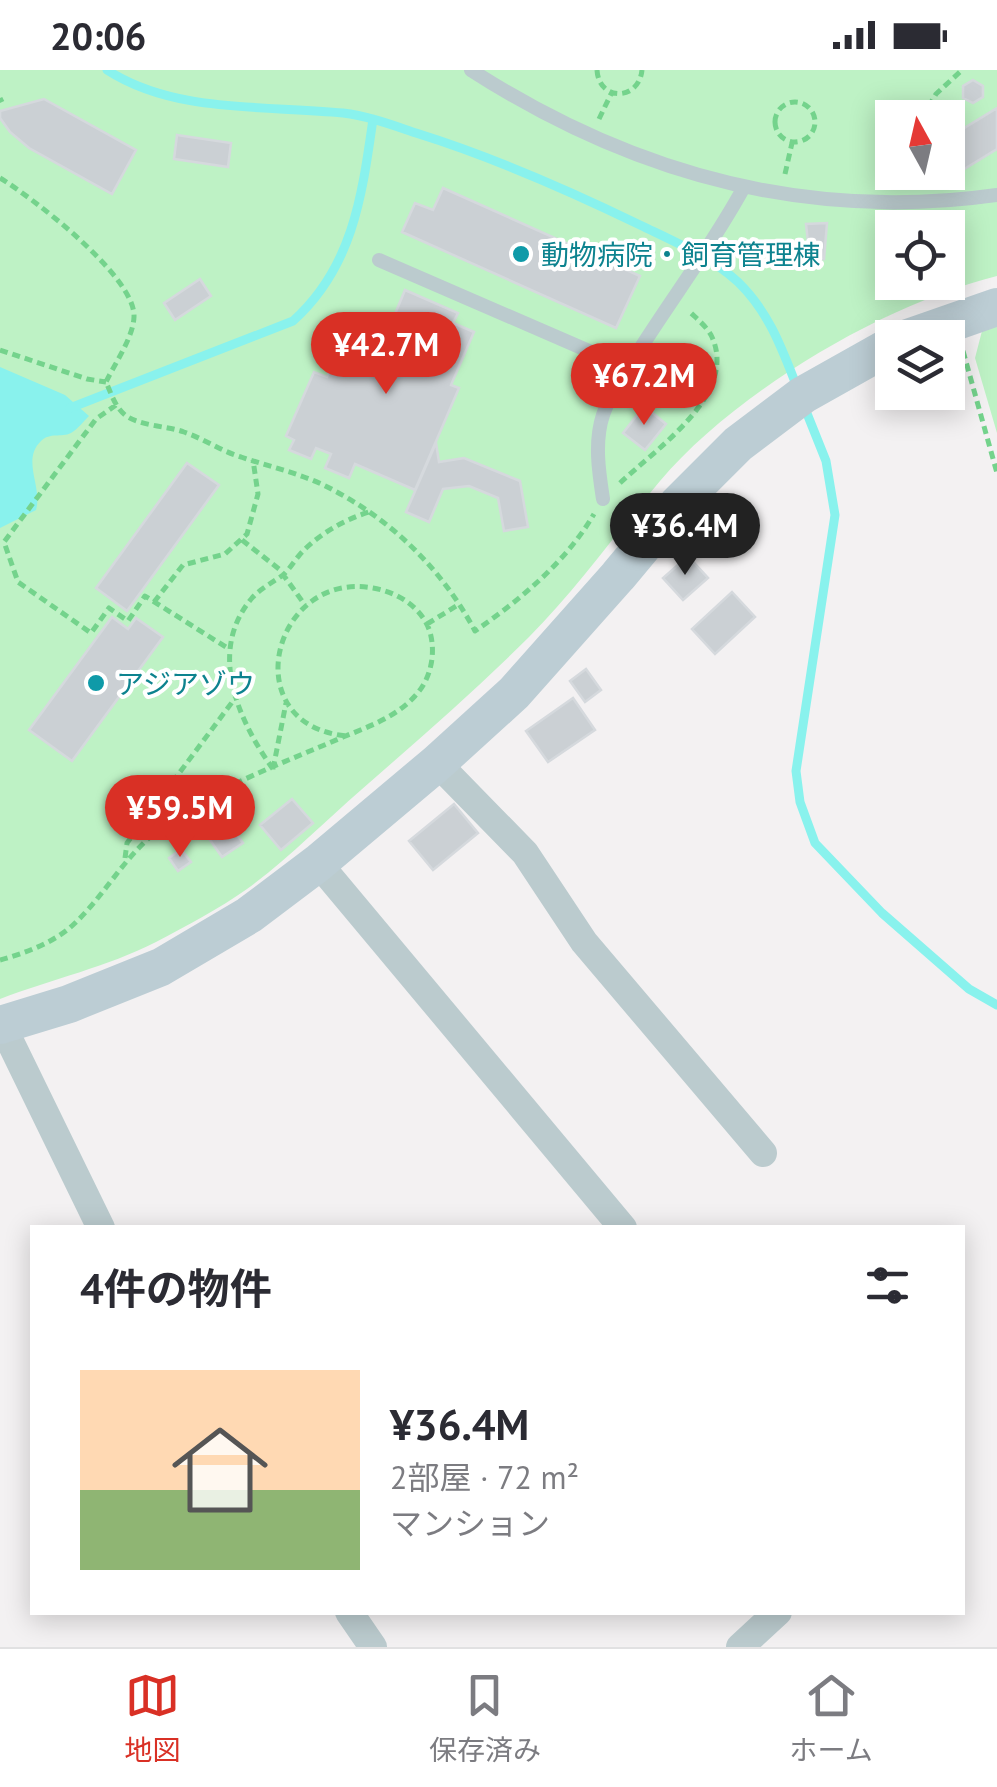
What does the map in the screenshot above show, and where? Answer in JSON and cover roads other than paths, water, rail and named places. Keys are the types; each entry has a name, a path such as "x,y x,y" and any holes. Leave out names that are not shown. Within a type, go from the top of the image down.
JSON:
{"street":[{"path":"954,320 997,307"},
{"path":"100,1225 1,1025 129,982 173,961 248,915 318,863 437,764 514,693 678,504 738,444 803,395 875,355"},
{"path":"437,764 525,853 584,942 763,1153"},
{"path":"318,863 620,1225"},
{"path":"351,1615 373,1647"},
{"path":"740,1647 775,1615"}],"lane":[{"path":"471,70 536,109 607,143 744,188 813,200 884,204 997,195"},
{"path":"603,499 598,458 603,415 628,368 674,295 714,242 744,188"},
{"path":"378,260 628,368"}],"water":[{"path":"0,367 65,395 89,416 71,433 48,437 35,448 32,465 36,510 0,528"}],"waterway":[{"path":"107,70 133,84 191,101 343,113 371,119 473,153 585,199 691,250 738,282 766,318 797,387"},
{"path":"70,408 293,321 313,300 342,254 359,203 373,119"},
{"path":"804,406 826,461 835,515 796,771 800,802 815,843 882,913 969,989 997,1005"}],"place":[{"name":"動物病院・飼育管理棟","path":"521,254"},
{"name":"アジアゾウ","path":"96,683"}]}
